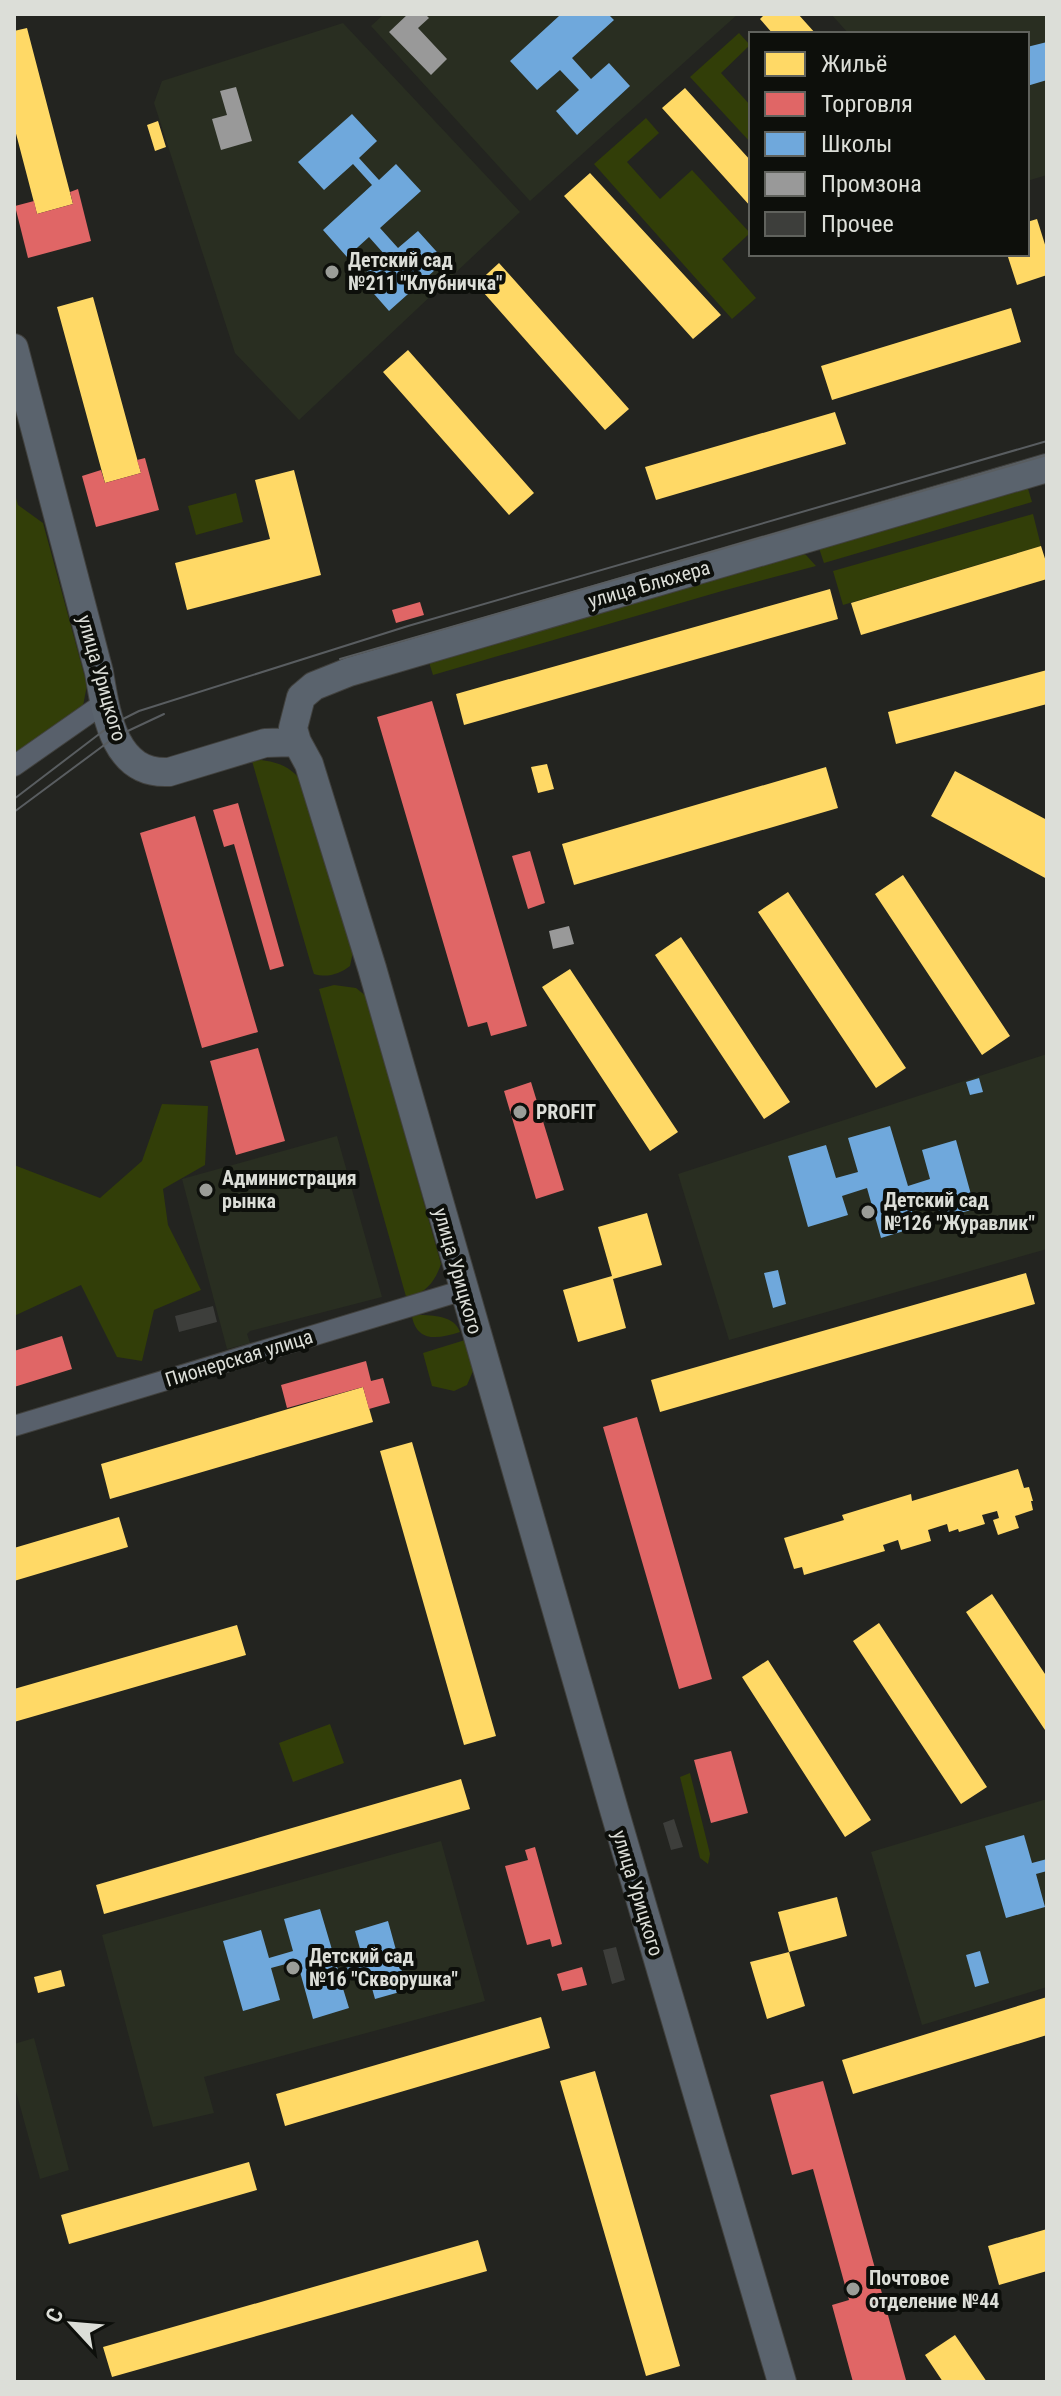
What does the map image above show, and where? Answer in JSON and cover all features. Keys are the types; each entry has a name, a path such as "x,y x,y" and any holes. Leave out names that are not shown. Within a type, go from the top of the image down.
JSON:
{"street":[{"name":"улица Урицкого","path":"14,348 104,703 122,750 131,761 158,772 169,772 265,743 297,742 309,764 372,968 782,2382"},
{"name":"улица Блюхера","path":"297,742 293,728 301,697 314,686 349,672 1047,468"},
{"path":"14,766 104,703"},
{"name":"Пионерская улица","path":"14,1426 464,1290"}],"shaded area":[{"path":"384,14 738,14 530,201 371,26"},
{"path":"831,14 1047,14 1047,175 1029,180 1029,32 847,32"},
{"name":"Детский сад №211 \"Клубничка\"","path":"343,23 520,212 299,420 235,353 154,103 162,81"},
{"name":"Детский сад №126 \"Журавлик\"","path":"1047,1054 1047,1249 729,1340 678,1174"},
{"path":"337,1136 382,1297 250,1331 247,1334 250,1343 227,1349 182,1179"},
{"path":"1047,1799 1047,1987 922,2025 871,1852"},
{"name":"Детский сад №16 \"Скворушка\"","path":"441,1841 485,2001 204,2077 214,2113 153,2127 102,1935"},
{"path":"34,2038 69,2170 40,2179 14,2084 14,2044"}],"green space":[{"path":"739,33 749,46 721,73 749,104 749,141 690,77"},
{"path":"646,118 659,133 627,162 660,199 692,170 749,232 722,259 756,298 732,319 594,164"},
{"path":"1026,482 1032,502 824,563 817,542"},
{"path":"14,491 18,505 43,523 87,685 83,706 14,757"},
{"path":"236,493 243,522 196,535 188,506"},
{"path":"1033,514 1041,546 843,605 833,571"},
{"path":"796,552 806,555 816,566 433,675 428,659"},
{"path":"261,760 283,766 301,780 353,952 350,966 338,973 324,976 314,974 252,761"},
{"path":"334,985 356,988 366,996 441,1264 428,1286 407,1300 319,989"},
{"path":"162,1104 208,1106 205,1165 163,1189 168,1225 201,1290 154,1310 142,1361 117,1357 81,1285 14,1316 14,1165 100,1198 142,1161"},
{"path":"418,1315 448,1320 460,1332 438,1337 425,1335 415,1326 412,1317"},
{"path":"465,1340 473,1371 467,1385 454,1391 432,1386 423,1353"},
{"path":"330,1724 344,1763 293,1782 279,1743"},
{"path":"690,1773 710,1854 708,1864 700,1858 680,1777"}],"building: Жильё":[{"path":"765,14 798,14 814,32 771,32 760,19"},
{"path":"27,28 73,204 37,214 14,126 14,31"},
{"path":"685,88 749,159 749,205 662,108"},
{"path":"158,121 166,147 155,151 147,125"},
{"path":"590,173 721,315 693,339 564,196"},
{"path":"1037,219 1047,251 1047,275 1017,285 1008,256 1029,256 1029,221"},
{"path":"499,263 629,409 605,430 476,284"},
{"path":"93,297 141,473 105,483 57,307"},
{"path":"1011,308 1021,342 832,400 821,366"},
{"path":"408,350 534,493 509,515 383,372"},
{"path":"835,412 846,444 656,500 645,467"},
{"path":"294,470 321,575 187,610 175,563 270,539 255,480"},
{"path":"1041,546 1047,565 1047,579 861,635 851,603"},
{"path":"830,589 838,619 464,725 456,694"},
{"path":"1047,670 1047,704 896,744 888,712"},
{"path":"547,764 554,789 538,793 531,767"},
{"path":"826,767 838,808 574,885 562,844"},
{"path":"955,771 1047,820 1047,879 931,816"},
{"path":"903,875 1010,1036 982,1055 875,894"},
{"path":"788,892 906,1068 876,1088 758,912"},
{"path":"681,937 790,1102 764,1119 655,955"},
{"path":"570,969 678,1132 650,1151 542,987"},
{"path":"647,1213 662,1265 613,1279 626,1328 578,1342 563,1290 612,1276 598,1227"},
{"path":"1026,1273 1035,1304 660,1412 651,1380"},
{"path":"363,1387 373,1422 110,1499 101,1464"},
{"path":"412,1442 496,1736 464,1745 380,1451"},
{"path":"1018,1469 1024,1488 1029,1487 1033,1501 1033,1510 1015,1516 1019,1528 998,1535 993,1520 999,1518 997,1511 982,1515 985,1524 959,1532 958,1529 949,1532 947,1524 928,1530 931,1541 901,1550 898,1540 883,1545 885,1551 804,1575 802,1567 794,1569 784,1538 844,1520 842,1515 911,1494 912,1501"},
{"path":"119,1517 128,1547 14,1581 14,1548"},
{"path":"992,1594 1047,1677 1047,1733 966,1612"},
{"path":"879,1623 987,1787 961,1804 853,1641"},
{"path":"237,1625 246,1655 14,1722 14,1689"},
{"path":"768,1660 871,1820 845,1837 742,1677"},
{"path":"461,1779 470,1809 104,1914 96,1885"},
{"path":"837,1897 847,1936 789,1952 778,1912"},
{"path":"789,1952 805,2006 767,2019 750,1962"},
{"path":"61,1970 65,1986 38,1993 34,1977"},
{"path":"1047,1997 1047,2035 853,2094 842,2060"},
{"path":"541,2017 550,2048 285,2126 276,2094"},
{"path":"595,2071 680,2366 646,2376 560,2081"},
{"path":"249,2162 257,2190 69,2244 61,2215"},
{"path":"1047,2229 1047,2271 999,2285 988,2246"},
{"path":"478,2240 487,2271 112,2377 103,2347"},
{"path":"955,2335 987,2382 943,2382 925,2355"}],"building: Торговля":[{"path":"78,189 91,241 28,258 15,206 34,201 37,214 73,204 70,192"},
{"path":"145,458 159,510 96,527 82,476 101,470 105,483 141,473 137,460"},
{"path":"420,602 424,615 396,623 392,610"},
{"path":"432,701 527,1026 491,1036 487,1022 468,1027 377,717"},
{"path":"238,803 284,966 270,970 234,844 224,847 213,810"},
{"path":"195,816 258,1032 202,1048 140,833"},
{"path":"530,851 545,903 528,909 512,856"},
{"path":"258,1048 285,1141 236,1155 210,1061"},
{"path":"531,1082 564,1190 536,1199 504,1091"},
{"path":"62,1336 72,1369 14,1387 14,1351"},
{"path":"366,1361 371,1381 383,1378 390,1403 369,1409 363,1387 287,1408 281,1385"},
{"path":"637,1417 712,1679 679,1689 603,1427"},
{"path":"731,1751 748,1813 711,1823 694,1760"},
{"path":"535,1847 562,1944 552,1947 550,1939 527,1945 505,1866 528,1860 525,1850"},
{"path":"582,1967 587,1985 562,1991 557,1974"},
{"path":"823,2081 906,2380 853,2382 832,2305 849,2300 813,2169 792,2175 770,2095"}],"building: Школы":[{"path":"557,14 608,14 614,20 572,58 591,79 609,63 630,86 577,135 556,111 579,90 560,70 537,90 510,61 559,16"},
{"path":"1047,42 1047,80 1029,85 1029,46"},
{"path":"352,114 377,141 359,158 379,180 396,164 421,191 380,228 398,248 418,231 445,261 389,311 360,278 385,255 369,237 347,257 323,230 372,185 353,164 324,190 298,162"},
{"path":"979,1078 983,1092 970,1095 966,1082"},
{"path":"890,1126 908,1186 930,1179 922,1150 956,1140 975,1209 941,1218 935,1198 910,1205 917,1227 881,1238 867,1188 842,1196 848,1215 808,1227 788,1156 826,1145 836,1178 858,1172 848,1138"},
{"path":"778,1270 786,1304 773,1308 764,1273"},
{"path":"1024,1835 1032,1863 1047,1859 1047,1871 1036,1874 1045,1907 1006,1918 985,1846"},
{"path":"320,1909 338,1970 364,1963 355,1931 388,1921 407,1990 375,1999 368,1974 341,1982 349,2008 313,2019 297,1961 271,1968 280,2000 243,2011 223,1941 261,1930 269,1958 293,1951 284,1919"},
{"path":"980,1951 989,1983 975,1987 966,1955"}],"building: Промзона":[{"path":"408,14 425,14 429,18 418,28 447,59 431,75 389,32"},
{"path":"236,87 252,141 221,150 212,119 227,115 220,91"},
{"path":"569,926 574,944 553,949 549,931"}],"building: Прочее":[{"path":"213,1306 217,1322 179,1332 175,1316"},
{"path":"674,1819 683,1847 671,1850 663,1823"},
{"path":"616,1947 625,1980 612,1984 603,1950"}],"tram line":[{"path":"14,799 111,725 139,711 408,626 1047,441"},
{"path":"340,659 1047,455"},
{"path":"14,812 115,737 164,714"}],"place":[{"name":"Детский сад №211 \"Клубничка\"","path":"332,272"},
{"name":"PROFIT","path":"520,1112"},
{"name":"Администрация рынка","path":"206,1190"},
{"name":"Детский сад №126 \"Журавлик\"","path":"868,1212"},
{"name":"Детский сад №16 \"Скворушка\"","path":"293,1968"},
{"name":"Почтовое отделение №44","path":"853,2289"}]}
